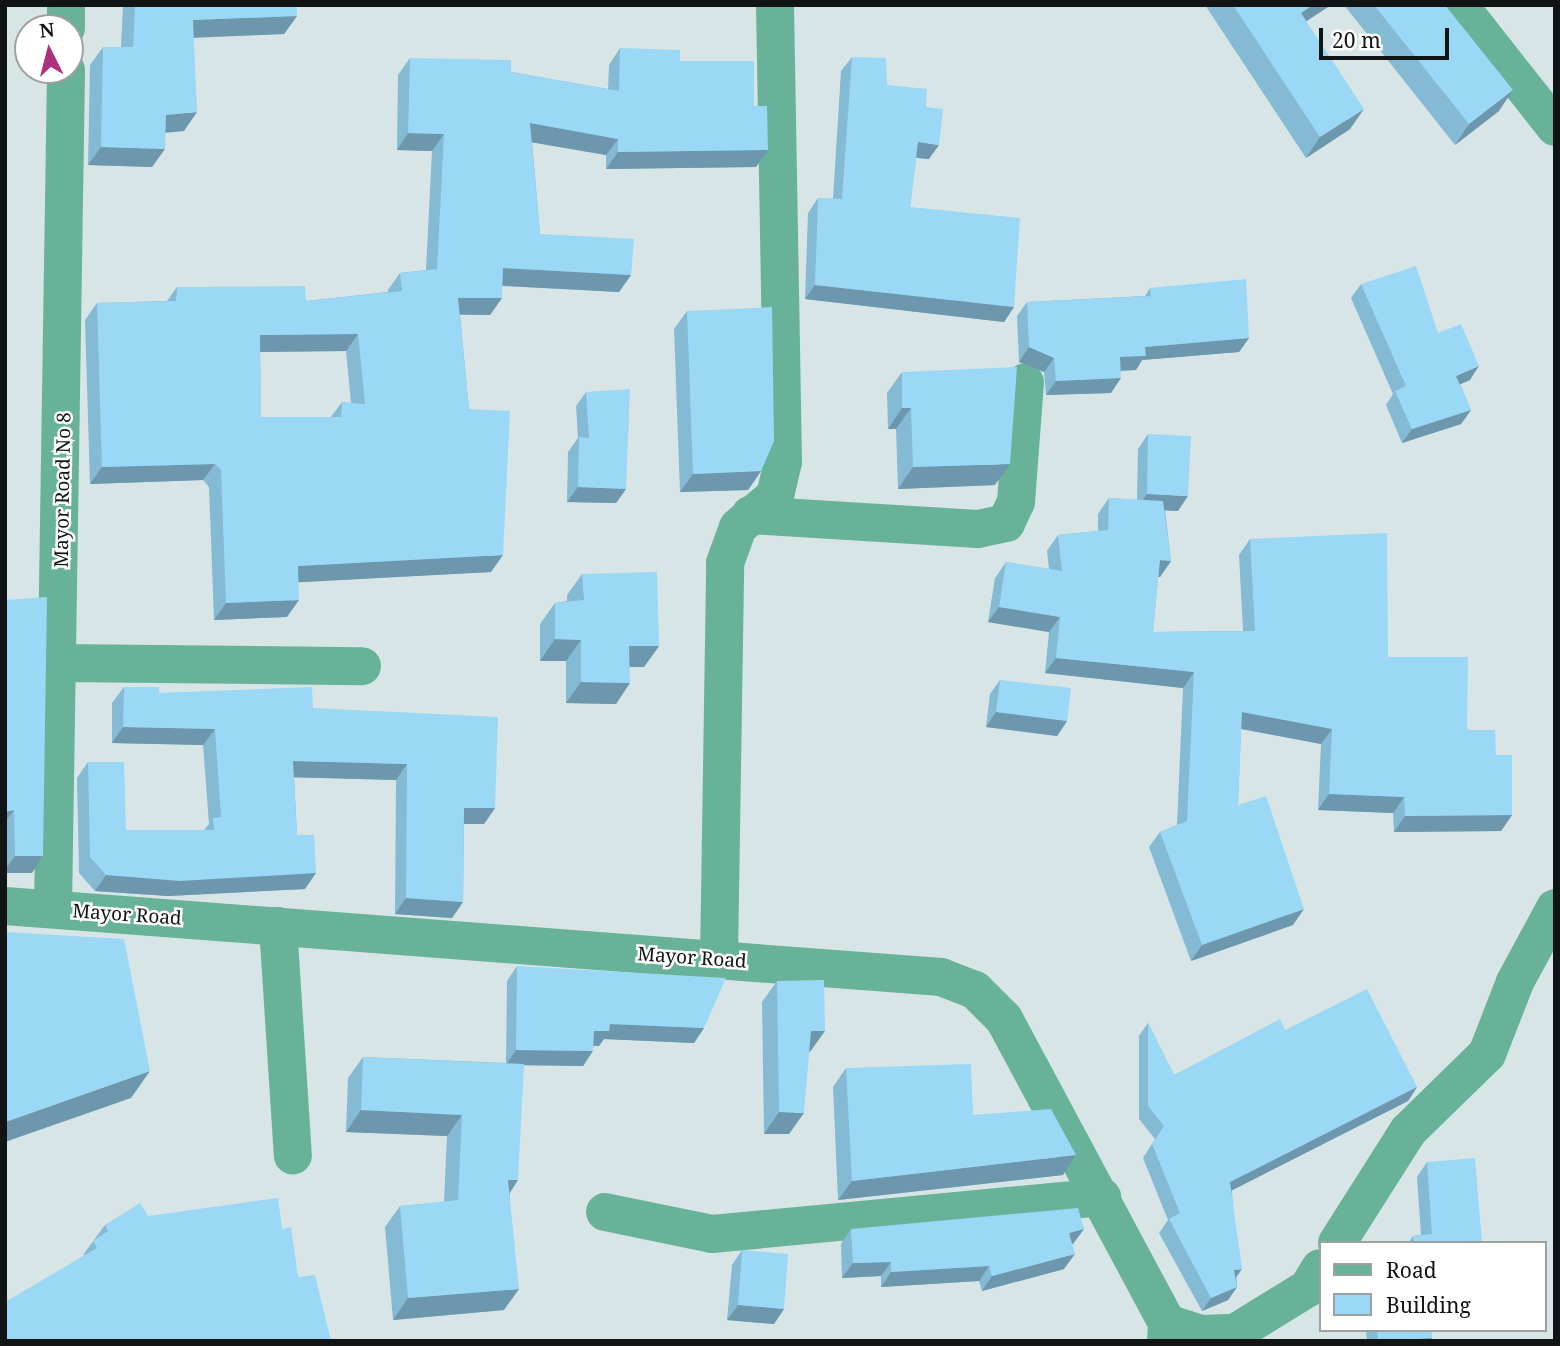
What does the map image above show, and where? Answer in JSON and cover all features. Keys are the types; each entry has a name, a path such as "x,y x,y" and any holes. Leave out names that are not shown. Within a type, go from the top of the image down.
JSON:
{"street":[{"path":"719,960 725,563 738,527 775,496 783,462 775,5"},
{"path":"1459,5 1555,127"},
{"name":"Mayor Road No 8","path":"53,909 60,663 66,84"},
{"path":"750,515 978,529 1006,523 1016,502 1025,382"},
{"path":"60,663 362,666"},
{"name":"Mayor Road","path":"5,906 941,978 975,990 1004,1019 1102,1197 1167,1332"},
{"path":"1338,1241 1408,1131 1487,1054 1555,908"},
{"path":"278,926 293,1156"},
{"path":"605,1212 712,1234 1102,1197"},
{"path":"1167,1332 1235,1333 1308,1288 1318,1271"}],"building":[{"path":"135,5 297,5 297,16 193,20 197,112 166,115 165,149 101,147 103,47 133,47"},
{"path":"1233,5 1313,5 1301,13 1364,109 1320,137"},
{"path":"1374,5 1445,5 1513,90 1469,124"},
{"path":"620,48 680,50 680,61 754,61 754,106 767,106 768,150 618,152 618,139 530,123 540,234 634,239 631,275 503,268 502,298 458,298 469,409 510,411 503,555 298,566 299,600 226,603 221,470 215,464 102,467 97,303 176,301 177,287 305,286 306,301 402,291 400,273 437,269 444,134 408,133 410,58 511,60 511,72 619,91","holes":["358,334 365,404 342,402 341,417 261,417 260,335"]},
{"path":"852,57 886,58 887,85 927,89 926,107 943,109 939,145 918,142 910,207 1020,218 1014,307 815,285 818,198 842,199"},
{"path":"1416,266 1438,333 1461,324 1479,366 1456,376 1471,410 1412,429 1395,391 1406,386 1361,284"},
{"path":"1246,279 1249,338 1145,347 1146,356 1120,357 1121,378 1056,381 1054,358 1029,347 1027,302 1151,296 1150,288"},
{"path":"772,307 774,441 761,471 693,474 687,311"},
{"path":"1017,367 1010,464 913,467 911,408 902,408 902,372"},
{"path":"630,389 626,489 578,487 579,437 589,438 586,392"},
{"path":"1148,434 1191,436 1188,496 1147,494"},
{"path":"1109,498 1163,501 1171,561 1160,560 1153,632 1255,631 1250,539 1387,533 1388,657 1468,657 1467,730 1495,730 1496,755 1512,755 1512,815 1405,816 1404,797 1329,794 1332,729 1242,712 1238,805 1266,796 1304,909 1202,945 1160,832 1187,821 1194,672 1056,658 1060,617 999,607 1006,562 1062,571 1058,535 1108,530"},
{"path":"657,572 659,646 629,646 630,683 581,682 581,640 555,639 555,603 584,600 582,574"},
{"path":"47,597 43,856 15,856 14,810 5,812 5,600"},
{"path":"1000,680 1071,688 1067,721 996,712"},
{"path":"124,687 159,687 159,693 312,687 313,708 498,717 495,808 464,808 463,902 406,898 407,764 293,761 297,835 314,835 316,873 180,881 106,875 90,857 88,762 124,762 126,830 214,830 213,818 221,817 215,729 123,727"},
{"path":"5,932 124,939 150,1071 5,1122"},
{"path":"517,966 726,978 704,1028 610,1024 609,1031 594,1031 593,1051 516,1050"},
{"path":"824,980 825,1031 811,1031 804,1113 779,1112 777,981"},
{"path":"1367,989 1417,1087 1230,1182 1242,1269 1234,1270 1237,1287 1211,1298 1169,1219 1180,1213 1152,1144 1164,1126 1148,1106 1148,1023 1174,1075 1280,1019 1285,1030"},
{"path":"363,1057 524,1064 518,1180 508,1180 519,1289 408,1298 400,1206 458,1200 462,1115 361,1110"},
{"path":"971,1064 973,1115 1051,1109 1076,1155 852,1181 846,1068"},
{"path":"1475,1158 1482,1241 1414,1241 1413,1236 1432,1234 1427,1162"},
{"path":"278,1198 282,1229 291,1227 298,1277 315,1275 331,1341 5,1341 5,1302 97,1248 93,1241 108,1231 105,1225 140,1203 148,1216"},
{"path":"1078,1208 1084,1229 1069,1233 1075,1254 992,1276 989,1266 891,1272 891,1262 853,1263 851,1229"},
{"path":"742,1250 788,1254 784,1309 738,1305"},
{"path":"1377,1332 1432,1332 1432,1338 1378,1341"}]}
